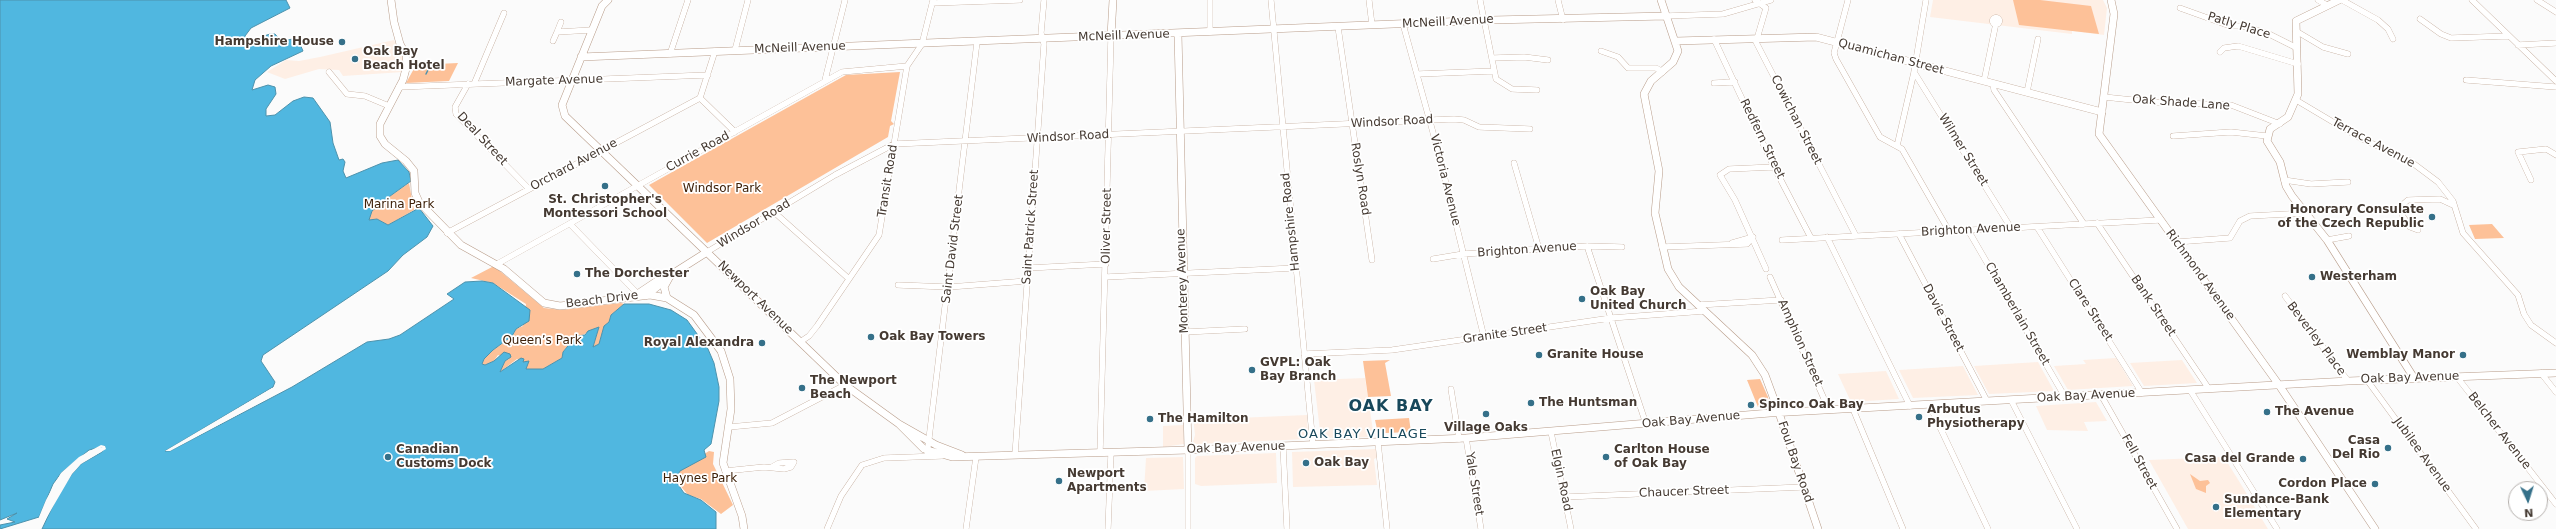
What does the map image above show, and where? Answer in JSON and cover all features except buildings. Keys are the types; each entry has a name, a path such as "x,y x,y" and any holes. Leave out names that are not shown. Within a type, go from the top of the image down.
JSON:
{"street":[{"name":"Beach Drive","path":"391,0 397,35 407,60 406,70 399,87 380,124 382,141 406,161 414,171 416,198 447,233 461,245 497,264 537,298 547,304 560,306 636,295 647,295 667,298 688,310 700,322 722,354 731,389 729,427 724,457 725,471 742,516 744,529"},
{"name":"Newport Avenue","path":"608,0 602,6 562,104 563,112 846,385 899,424 947,450 973,457"},
{"path":"670,54 688,0"},
{"path":"735,50 748,0"},
{"path":"825,80 832,47 846,0"},
{"path":"932,1 1020,0"},
{"name":"Saint Patrick Street","path":"1015,455 1037,138 1043,40 1041,33 1044,0"},
{"name":"Oliver Street","path":"1100,453 1113,0"},
{"path":"1210,0 1210,32"},
{"name":"Hampshire Road","path":"1271,0 1272,30 1283,128 1312,445"},
{"path":"1369,0 1372,25"},
{"path":"1480,0 1493,58 1494,71 1501,84 1512,89 1537,90"},
{"path":"1558,0 1563,20"},
{"name":"Foul Bay Road","path":"1661,0 1676,41 1678,55 1646,88 1644,98 1658,162 1655,212 1668,269 1679,288 1752,355 1768,382 1818,529"},
{"path":"1666,16 1723,14 1757,2 1771,0"},
{"path":"1848,0 1834,53 1836,59 1880,137 1897,146 1904,153 1949,231"},
{"path":"1897,146 1914,72 1926,0"},
{"name":"Richmond Avenue","path":"2111,0 2114,14 2099,134 2278,385 2375,529"},
{"path":"2318,0 2327,5"},
{"path":"2393,39 2388,29 2378,20 2340,0 2301,17 2296,21 2298,94 2288,117 2280,124 2270,129 2267,136 2270,147 2280,162 2284,180 2292,196 2327,240 2342,268 2414,378"},
{"path":"2472,0 2556,81"},
{"path":"2537,0 2556,12"},
{"name":"Transit Road","path":"800,342 809,336 817,326 848,278 879,235 907,66 922,44 932,1"},
{"name":"Cowichan Street","path":"1757,2 1766,8 1759,37 1756,42 1856,236"},
{"name":"Patly Place","path":"2180,8 2230,26 2242,26 2267,33 2296,48"},
{"name":"Deal Street","path":"504,14 471,84 455,107 456,114 529,189"},
{"name":"McNeill Avenue","path":"581,57 735,50 1043,40 1484,20 1563,20 1666,16"},
{"path":"2420,19 2441,34 2451,38 2509,36"},
{"path":"553,41 561,22"},
{"path":"1984,81 1996,23"},
{"name":"Victoria Avenue","path":"1403,24 1418,74 1484,337"},
{"name":"Roslyn Road","path":"1338,27 1372,260"},
{"path":"557,32 592,30"},
{"path":"2296,30 2323,47 2348,54"},
{"name":"Monterey Avenue","path":"1178,34 1188,450 1188,529"},
{"name":"Quamichan Street","path":"1676,41 1809,36 1837,42 2102,112"},
{"name":"Redfern Street","path":"1714,39 1774,167 1811,238"},
{"path":"2027,92 2038,39"},
{"name":"Saint David Street","path":"927,453 949,287 977,42"},
{"path":"2518,45 2556,43"},
{"path":"2220,52 2224,48 2238,46 2298,64"},
{"path":"715,51 700,98 735,132"},
{"path":"1601,52 1616,56 1628,68 1656,68 1663,72"},
{"path":"1493,58 1548,60"},
{"name":"Currie Road","path":"497,264 735,132 825,80 850,70 907,66"},
{"path":"1418,74 1494,71"},
{"path":"329,72 347,94 365,96 389,106"},
{"name":"Wilmer Street","path":"1914,72 2011,228"},
{"name":"Margate Avenue","path":"399,87 708,75"},
{"path":"2466,80 2556,87"},
{"path":"1714,83 1735,82"},
{"path":"1993,84 1994,90 2084,224"},
{"name":"Oak Shade Lane","path":"2104,97 2152,102 2232,105 2280,124"},
{"name":"Orchard Avenue","path":"447,233 700,98"},
{"name":"Terrace Avenue","path":"2296,100 2360,138 2410,161 2438,182 2454,201 2453,205 2459,215 2460,226 2463,233 2518,295 2524,314 2531,325 2556,343"},
{"name":"Windsor Road","path":"647,295 670,276 707,252 860,160 894,144 1180,131 1283,128 1429,120 1464,120 1479,127 1530,129"},
{"path":"2173,136 2231,132 2267,136"},
{"path":"2531,180 2520,161 2518,152 2556,148"},
{"path":"2546,149 2556,155"},
{"path":"1514,164 1539,249"},
{"path":"1766,269 1754,244 1753,236 1720,175 1723,171 1729,169 1774,167"},
{"path":"2284,180 2311,184 2348,182"},
{"path":"2418,230 2410,227 2402,215 2402,205 2408,200 2440,199 2453,205"},
{"path":"774,212 848,278"},
{"path":"2176,242 2230,238 2240,221 2250,216 2306,213"},
{"name":"Brighton Avenue","path":"1782,240 2160,220"},
{"name":"Bank Street","path":"2097,223 2209,389"},
{"path":"570,224 635,291 636,295 660,279 670,276"},
{"name":"Clare Street","path":"2037,227 2142,392"},
{"name":"Chamberlain Street","path":"1968,230 2065,397"},
{"name":"Davie Street","path":"1899,234 1987,401"},
{"path":"1662,247 1732,243 1747,244 1753,236"},
{"path":"2327,240 2349,236"},
{"path":"1827,237 1910,406"},
{"path":"1587,246 1646,424"},
{"name":"Brighton Avenue","path":"1433,259 1464,254 1539,249 1587,246 1622,247"},
{"path":"1028,268 1106,264"},
{"path":"1106,277 1296,268"},
{"path":"667,298 664,287 670,276"},
{"name":"Amphion Street","path":"1770,277 1829,410"},
{"path":"898,285 949,287 1027,281"},
{"name":"Beverley Place","path":"2285,296 2348,381"},
{"path":"1698,305 1781,300"},
{"name":"Granite Street","path":"1304,354 1392,350 1611,318 1705,311"},
{"path":"1185,332 1244,330"},
{"path":"2541,373 2556,392"},
{"name":"Oak Bay Avenue","path":"927,453 952,457 973,457 1111,453 1463,438 1779,413 1929,404 2368,380 2556,373"},
{"name":"Belcher Avenue","path":"2457,377 2556,504"},
{"name":"Jubilee Avenue","path":"2368,380 2476,529"},
{"path":"729,427 772,423 846,385"},
{"name":"Yale Street","path":"1451,389 1463,438 1481,529"},
{"path":"2190,390 2277,529"},
{"name":"Fell Street","path":"2101,395 2177,529"},
{"path":"2011,400 2077,529"},
{"path":"1929,404 1988,529"},
{"path":"1853,409 1903,529"},
{"path":"899,424 927,453"},
{"name":"Elgin Road","path":"1551,432 1571,529"},
{"path":"1378,442 1387,529"},
{"path":"1283,446 1287,529"},
{"path":"827,529 841,496 862,465 884,458 927,453"},
{"path":"1108,529 1111,453"},
{"path":"966,529 973,457"},
{"path":"725,471 772,467"},
{"name":"Chaucer Street","path":"1564,497 1804,487"}],"shaded area":[{"path":"1933,0 2103,0 2107,8 2104,35 2072,31 2072,34 1930,17"},
{"name":"Oak Bay Beach Hotel","path":"394,40 403,59 403,72 343,76 339,70 319,69 285,79 267,72 286,60 299,61"},
{"path":"2116,358 2133,386 2068,390 2054,366 2086,364 2083,360"},
{"path":"2182,360 2197,383 2144,386 2130,363"},
{"path":"2038,362 2054,391 1989,394 1974,366"},
{"path":"1963,366 1978,395 1913,398 1899,370"},
{"path":"1886,371 1899,399 1851,402 1838,374"},
{"path":"1365,378 1374,437 1321,438 1318,435 1320,431 1314,380"},
{"path":"2096,402 2107,421 2084,422 2088,431 2047,430 2036,406"},
{"path":"1237,414 1237,418 1307,415 1308,439 1196,444 1193,442 1195,435 1193,416"},
{"path":"1183,425 1184,444 1163,447 1163,426"},
{"path":"1376,449 1378,457 1374,459 1377,485 1293,487 1292,452"},
{"path":"1276,453 1277,483 1201,486 1195,484 1195,458 1197,456"},
{"path":"1183,457 1184,489 1144,491 1146,458"},
{"name":"Sundance-Bank Elementary","path":"2224,457 2268,529 2188,529 2149,460"}],"green space":[{"path":"2013,0 2040,0 2091,6 2099,34 2019,25"},
{"path":"458,63 449,81 406,83 416,65"},
{"name":"Windsor Park","path":"900,72 891,121 894,124 890,126 888,137 707,243 649,185 846,75"},
{"name":"Marina Park","path":"409,183 414,210 388,225 377,219 368,220 372,211"},
{"path":"2492,224 2504,238 2475,239 2469,225"},
{"name":"Queen’s Park","path":"494,266 544,308 562,310 621,303 624,304 611,315 609,322 604,327 599,344 596,346 593,347 599,327 572,340 563,352 562,358 543,369 526,369 527,364 517,359 500,372 505,361 509,359 498,355 494,361 485,365 482,364 484,359 493,350 512,337 516,329 523,326 526,304 493,283 471,278"},
{"path":"1390,360 1385,363 1391,396 1368,397 1363,361"},
{"path":"1760,379 1768,397 1769,406 1758,407 1747,380"},
{"path":"1409,418 1411,432 1385,433 1377,429 1375,420"},
{"name":"Haynes Park","path":"709,451 714,452 713,464 733,505 721,514 701,499 688,495 678,483 680,469"},
{"path":"2190,474 2200,481 2208,480 2210,483 2206,486 2206,493 2196,489"}],"water":[{"path":"0,0 286,0 290,8 251,28 245,36 247,40 252,40 270,34 275,34 281,41 293,39 300,44 303,51 271,66 255,80 252,90 268,85 275,87 276,94 266,109 266,116 275,115 293,101 304,97 313,98 330,122 333,143 339,160 343,159 345,162 343,171 346,178 382,163 398,160 409,172 411,181 372,211 369,220 377,219 388,225 419,208 433,226 427,237 403,255 388,271 263,355 261,361 275,382 273,387 165,451 170,451 292,387 367,342 389,339 400,335 454,299 447,294 465,282 482,281 493,283 530,310 529,321 516,329 512,336 493,350 484,359 482,364 485,365 494,361 504,352 510,354 511,357 505,361 500,372 521,358 524,359 523,362 529,361 526,369 543,369 562,358 563,352 576,336 585,335 588,331 599,327 593,347 599,344 604,326 609,322 611,315 624,304 649,304 671,310 687,320 708,349 714,363 719,387 719,401 711,444 704,450 706,457 680,471 675,480 684,493 701,500 716,512 716,529 42,529 59,493 72,474 81,464 102,452 105,446 89,450 61,473 53,484 39,517 0,529 0,525 15,522 7,519 17,513 0,520"}],"pier":[{"path":"274,388 172,448 279,390 282,391 170,451 165,451"},
{"path":"101,445 105,446 106,449 81,464 72,474 44,522 43,520 70,473 80,462 103,447 90,452 62,474 41,518 39,517 46,500 61,473 79,457"}],"waterway":[{"path":"426,74 428,70"}],"place":[{"name":"Hampshire House","path":"342,42"},
{"name":"Oak Bay Beach Hotel","path":"355,59"},
{"name":"St. Christopher's Montessori School","path":"605,186"},
{"name":"Honorary Consulate of the Czech Republic","path":"2432,217"},
{"name":"The Dorchester","path":"577,274"},
{"name":"Westerham","path":"2312,277"},
{"name":"Oak Bay United Church","path":"1582,299"},
{"name":"Oak Bay Towers","path":"871,337"},
{"name":"Royal Alexandra","path":"762,343"},
{"name":"Granite House","path":"1539,355"},
{"name":"Wemblay Manor","path":"2463,355"},
{"name":"GVPL: Oak Bay Branch","path":"1252,370"},
{"name":"The Newport Beach","path":"802,388"},
{"name":"The Huntsman","path":"1531,403"},
{"name":"Spinco Oak Bay","path":"1751,405"},
{"name":"The Avenue","path":"2267,412"},
{"name":"Village Oaks","path":"1486,414"},
{"name":"Arbutus Physiotherapy","path":"1919,417"},
{"name":"The Hamilton","path":"1150,419"},
{"name":"Casa Del Rio","path":"2388,448"},
{"name":"Canadian Customs Dock","path":"388,457"},
{"name":"Carlton House of Oak Bay","path":"1606,457"},
{"name":"Casa del Grande","path":"2303,459"},
{"name":"Oak Bay","path":"1306,463"},
{"name":"Newport Apartments","path":"1059,481"},
{"name":"Cordon Place","path":"2375,484"},
{"name":"Sundance-Bank Elementary","path":"2216,507"}],"district":[{"name":"OAK BAY","path":"1391,407"},
{"name":"OAK BAY VILLAGE","path":"1363,435"}]}
